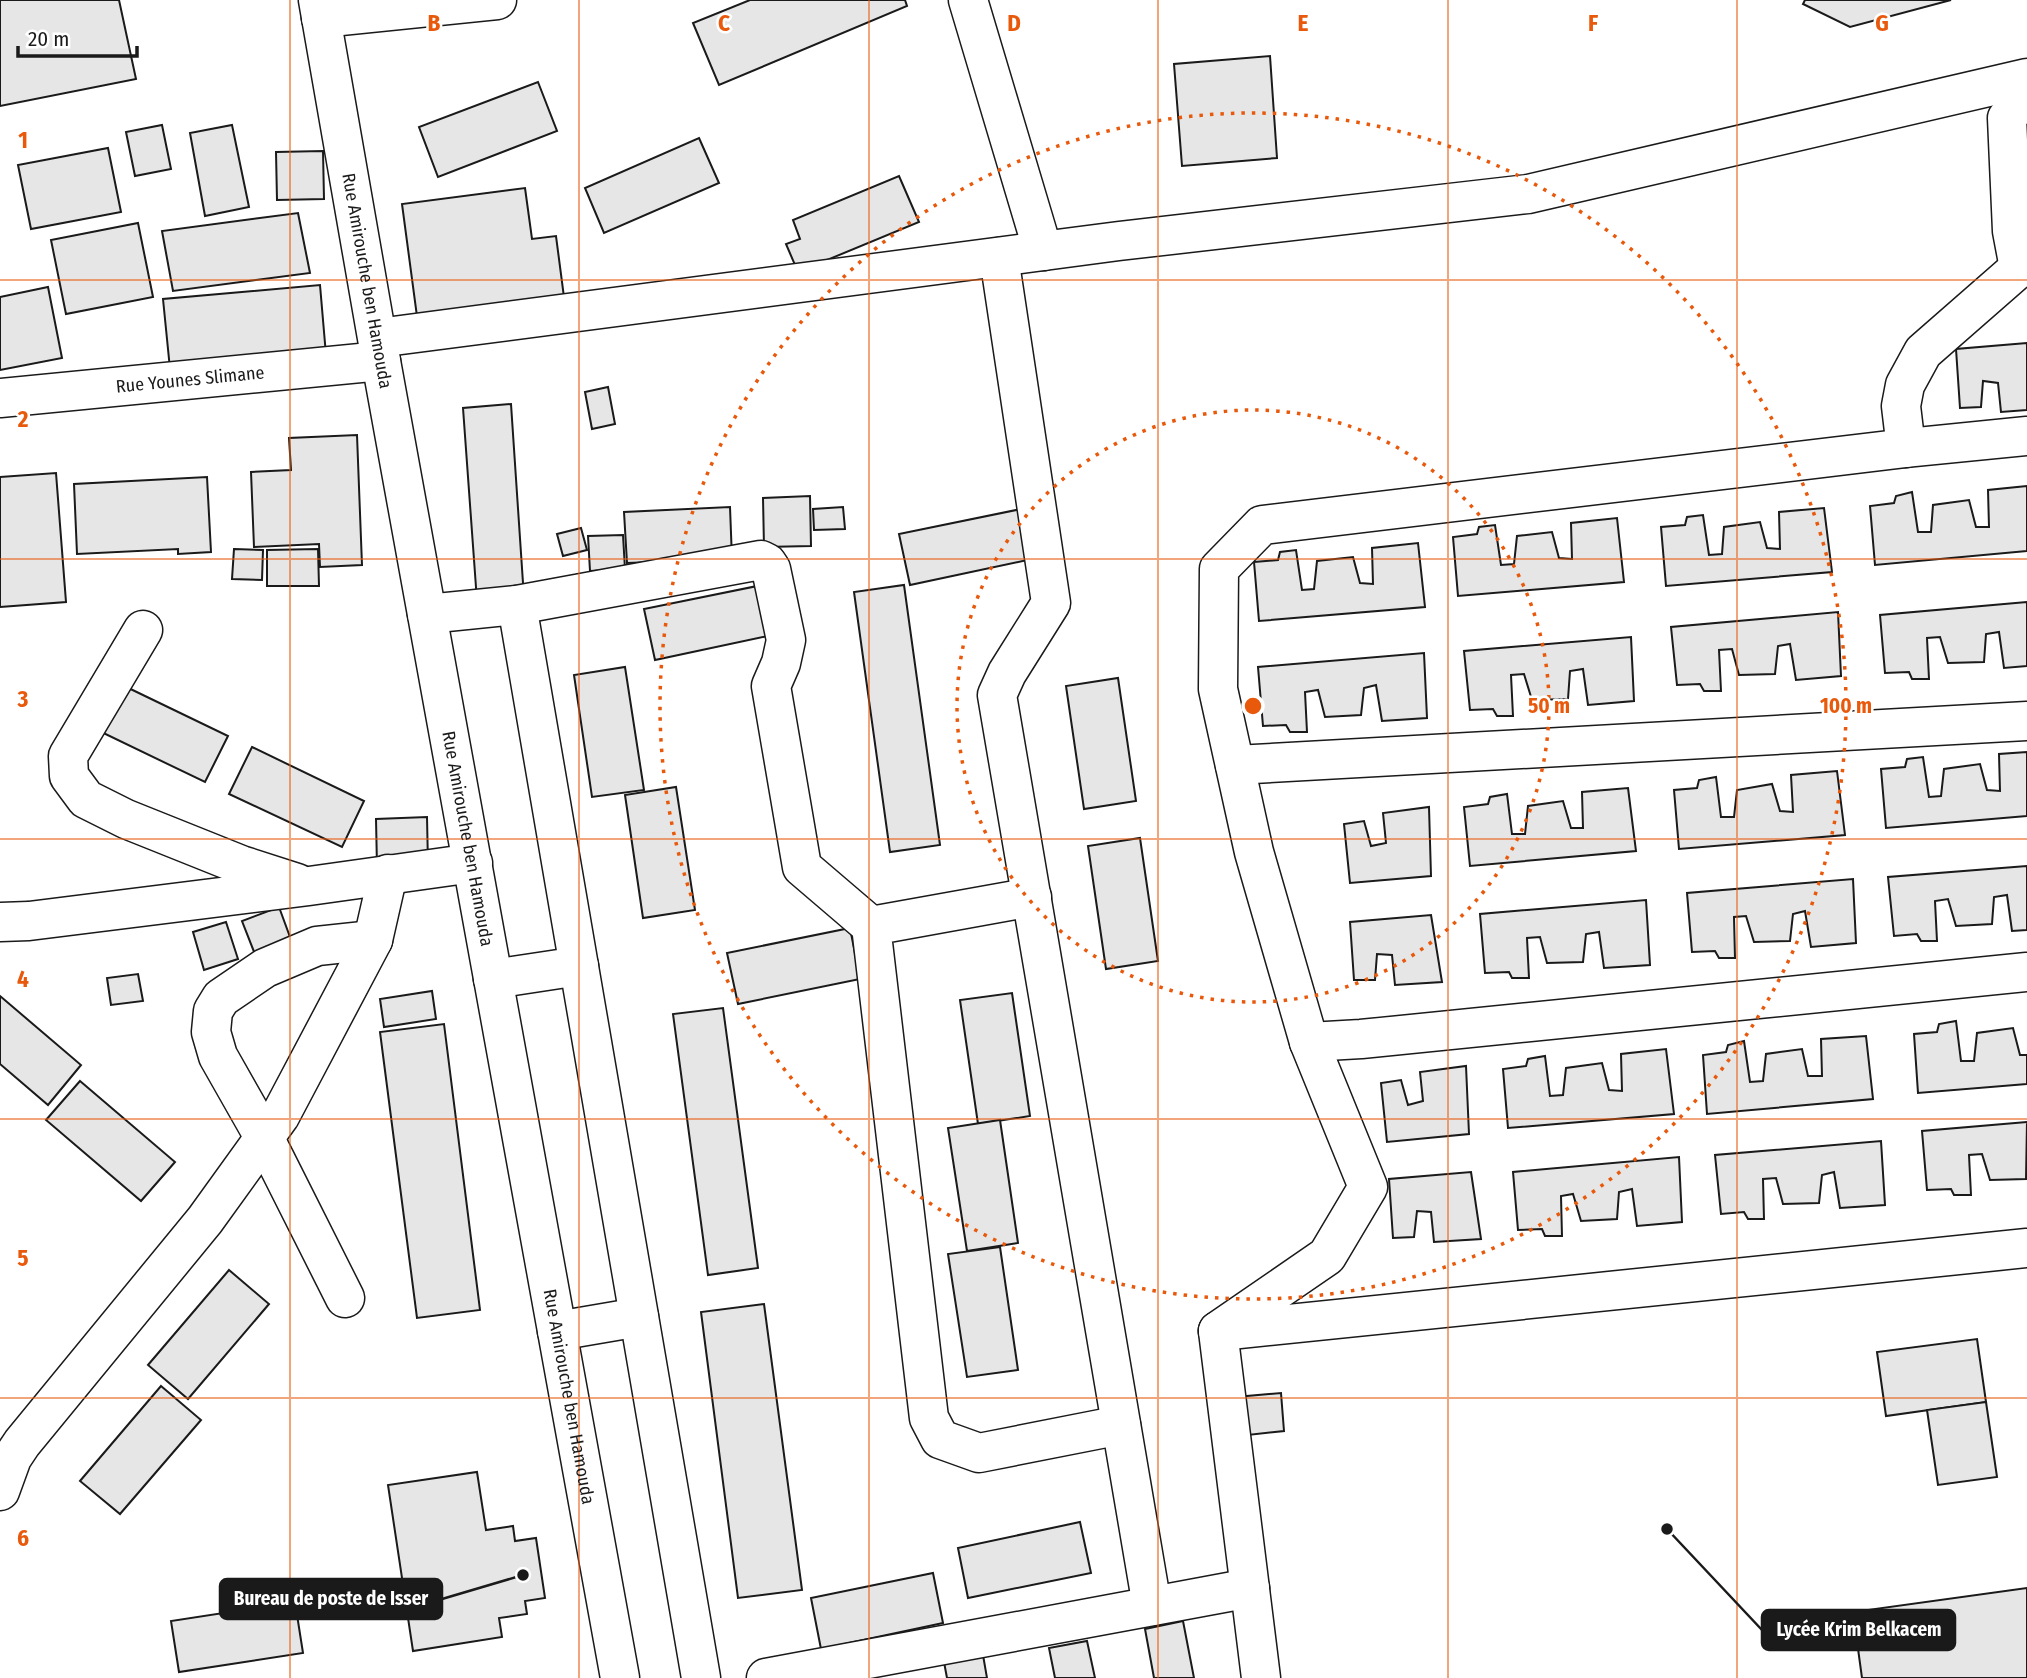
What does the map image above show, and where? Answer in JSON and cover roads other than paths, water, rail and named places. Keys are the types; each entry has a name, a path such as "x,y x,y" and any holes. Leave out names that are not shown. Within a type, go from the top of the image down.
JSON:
{"street":[{"path":"320,9 497,0"},
{"path":"968,0 1044,251"},
{"name":"Rue Amirouche ben Hamouda","path":"320,9 620,1678"},
{"name":"Rue Younes Slimane","path":"0,398 380,350 999,257 1528,194 2027,78"},
{"path":"1906,448 1901,406 1905,384 1923,352 2023,267 2012,231 2007,118 2027,92"},
{"path":"999,257 1051,604 1007,673 998,695 1152,1606"},
{"path":"1218,1331 1327,1256 1368,1187 1309,1042 1254,852 1218,689 1219,569 1262,525 2027,436"},
{"path":"427,614 517,605 761,560 767,563 771,569 786,640 781,663 771,686 802,867 872,926 929,1418 940,1439 979,1453 1121,1425"},
{"path":"517,605 701,1678"},
{"path":"143,631 68,756 69,776 86,799 126,818 242,865 309,886"},
{"path":"1235,765 2027,721"},
{"path":"0,922 29,921 473,863"},
{"path":"0,1491 12,1458 11,1434 205,1220 280,1116 373,940 388,874"},
{"path":"872,926 1032,897"},
{"path":"345,1298 264,1138 218,1056 211,1032 213,1011 221,998 265,968 317,946 373,940"},
{"path":"494,979 579,967"},
{"path":"1309,1042 2027,972"},
{"path":"1218,1331 2027,1248"},
{"path":"557,1331 639,1317"},
{"path":"1218,1331 1261,1678"},
{"path":"766,1678 1250,1588"}],"place":[{"name":"Lycée Krim Belkacem","path":"1667,1529"},
{"name":"Bureau de poste de Isser","path":"523,1575"}]}
